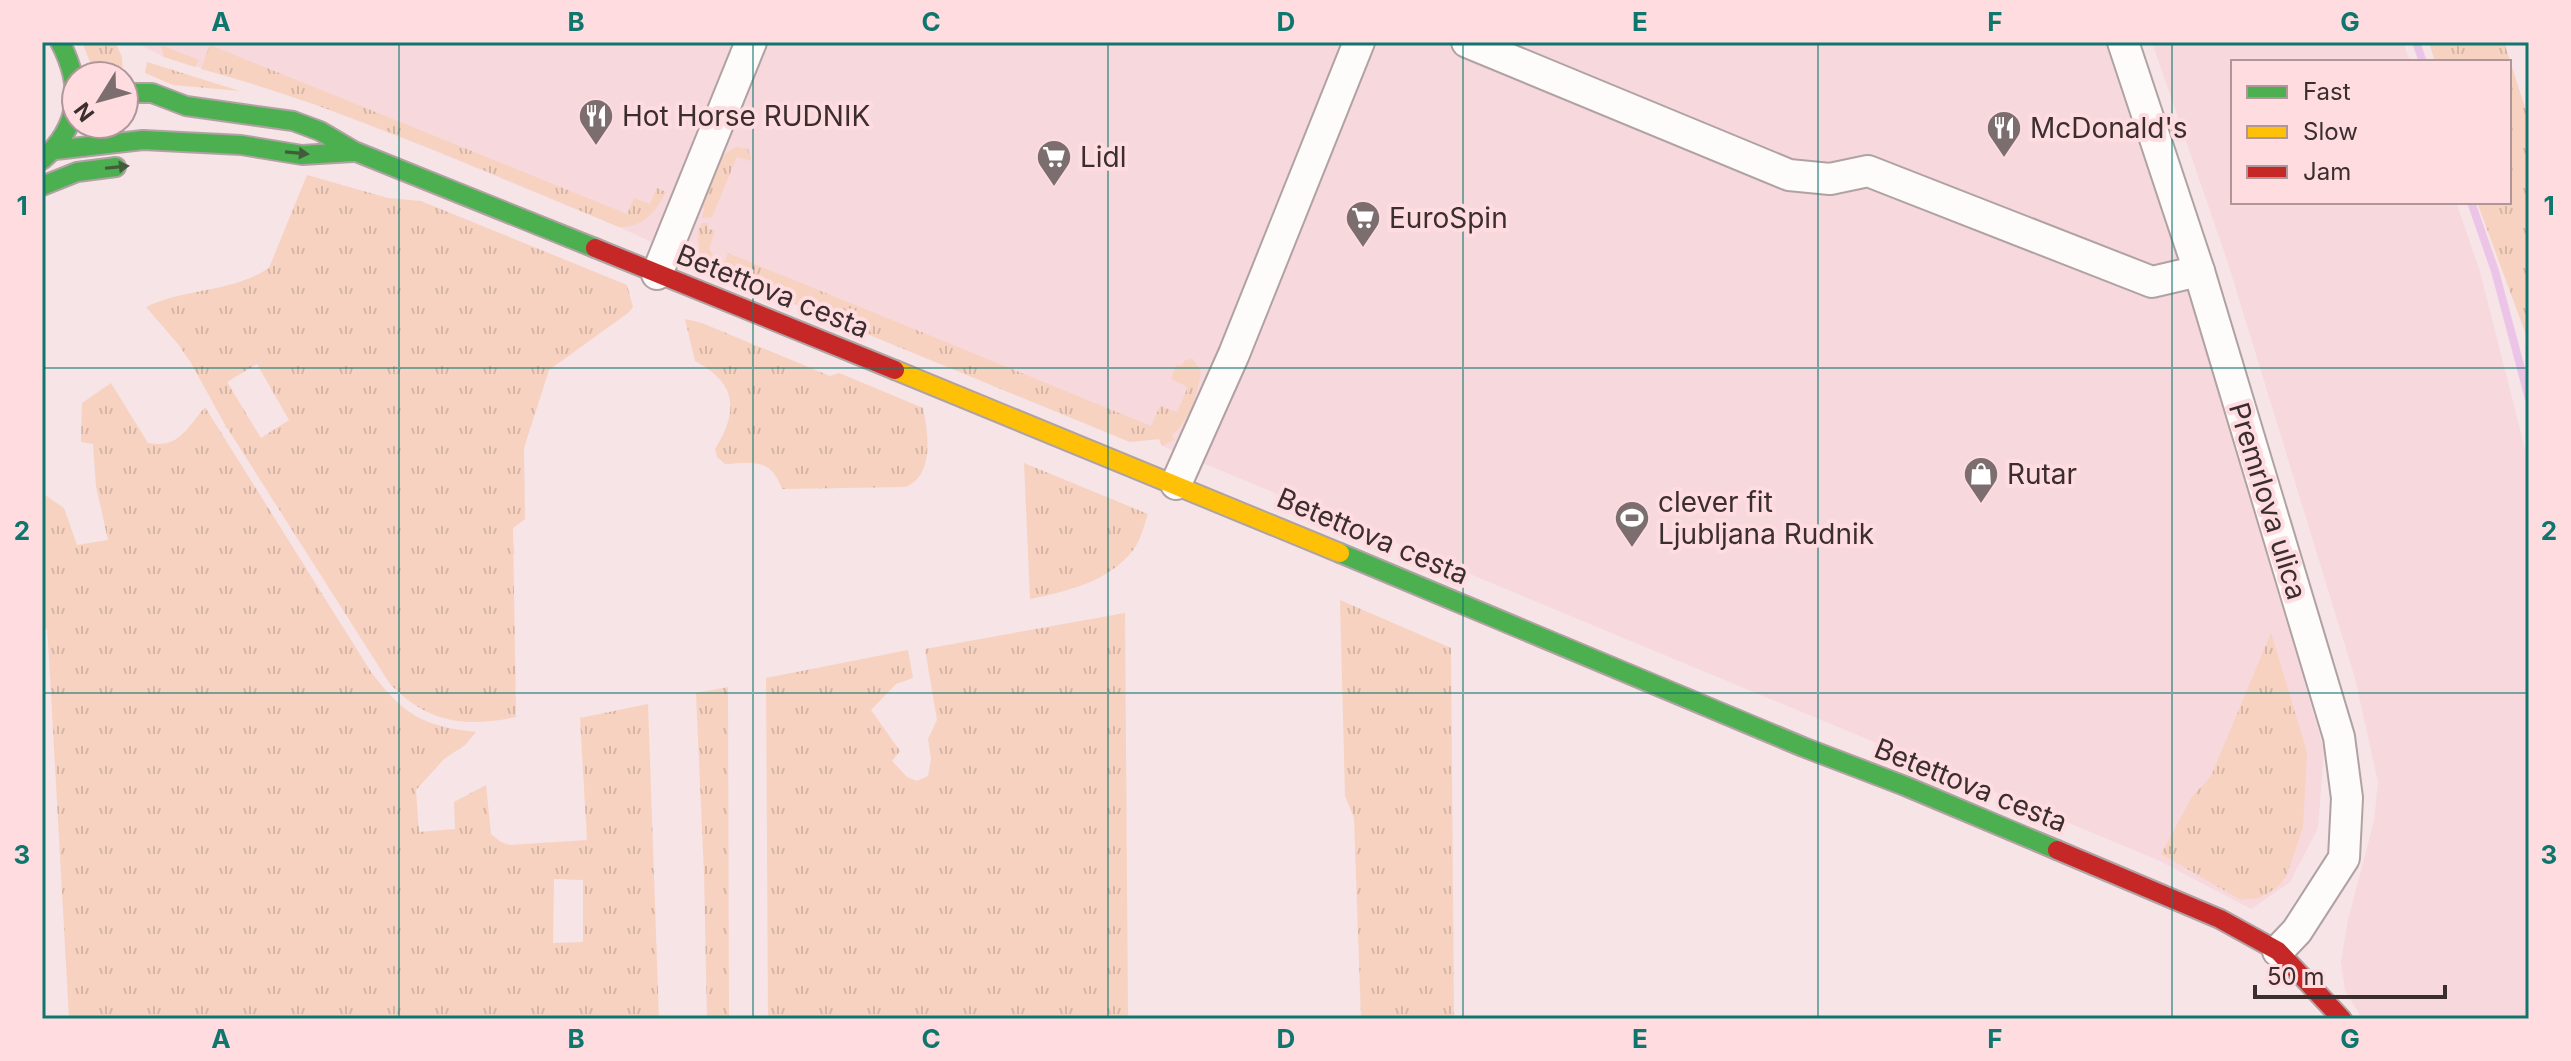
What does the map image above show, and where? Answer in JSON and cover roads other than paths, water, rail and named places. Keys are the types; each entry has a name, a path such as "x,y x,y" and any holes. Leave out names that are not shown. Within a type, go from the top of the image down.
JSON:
{"street":[{"path":"657,274 751,42"},
{"path":"1176,484 1234,354 1359,42"},
{"path":"1467,42 1789,175 1830,179 1868,171 2152,282 2199,271"},
{"name":"Premrlova ulica","path":"2123,42 2199,271 2339,737 2347,798 2344,858 2297,931 2278,951"},
{"path":"55,91 60,94"},
{"name":"Betettova cesta","path":"140,93 152,93 186,106 293,121 320,131 354,151 1176,484 2135,883 2220,919 2278,951 2342,1019"},
{"name":"Betettova cesta","path":"160,113 186,106"},
{"name":"Betettova cesta","path":"49,155 100,143 143,140 241,145 302,155 354,151"},
{"path":"205,162 241,145"},
{"path":"42,186 77,172 138,165"}],"waterway":[{"path":"2416,42 2422,60"},
{"path":"2472,204 2495,271 2529,399"}],"place":[{"name":"Hot Horse RUDNIK","path":"596,147"},
{"name":"McDonald's","path":"2004,159"},
{"name":"Lidl","path":"1054,188"},
{"name":"EuroSpin","path":"1363,249"},
{"name":"Rutar","path":"1981,505"},
{"name":"clever fit Ljubljana Rudnik","path":"1632,549"}]}
